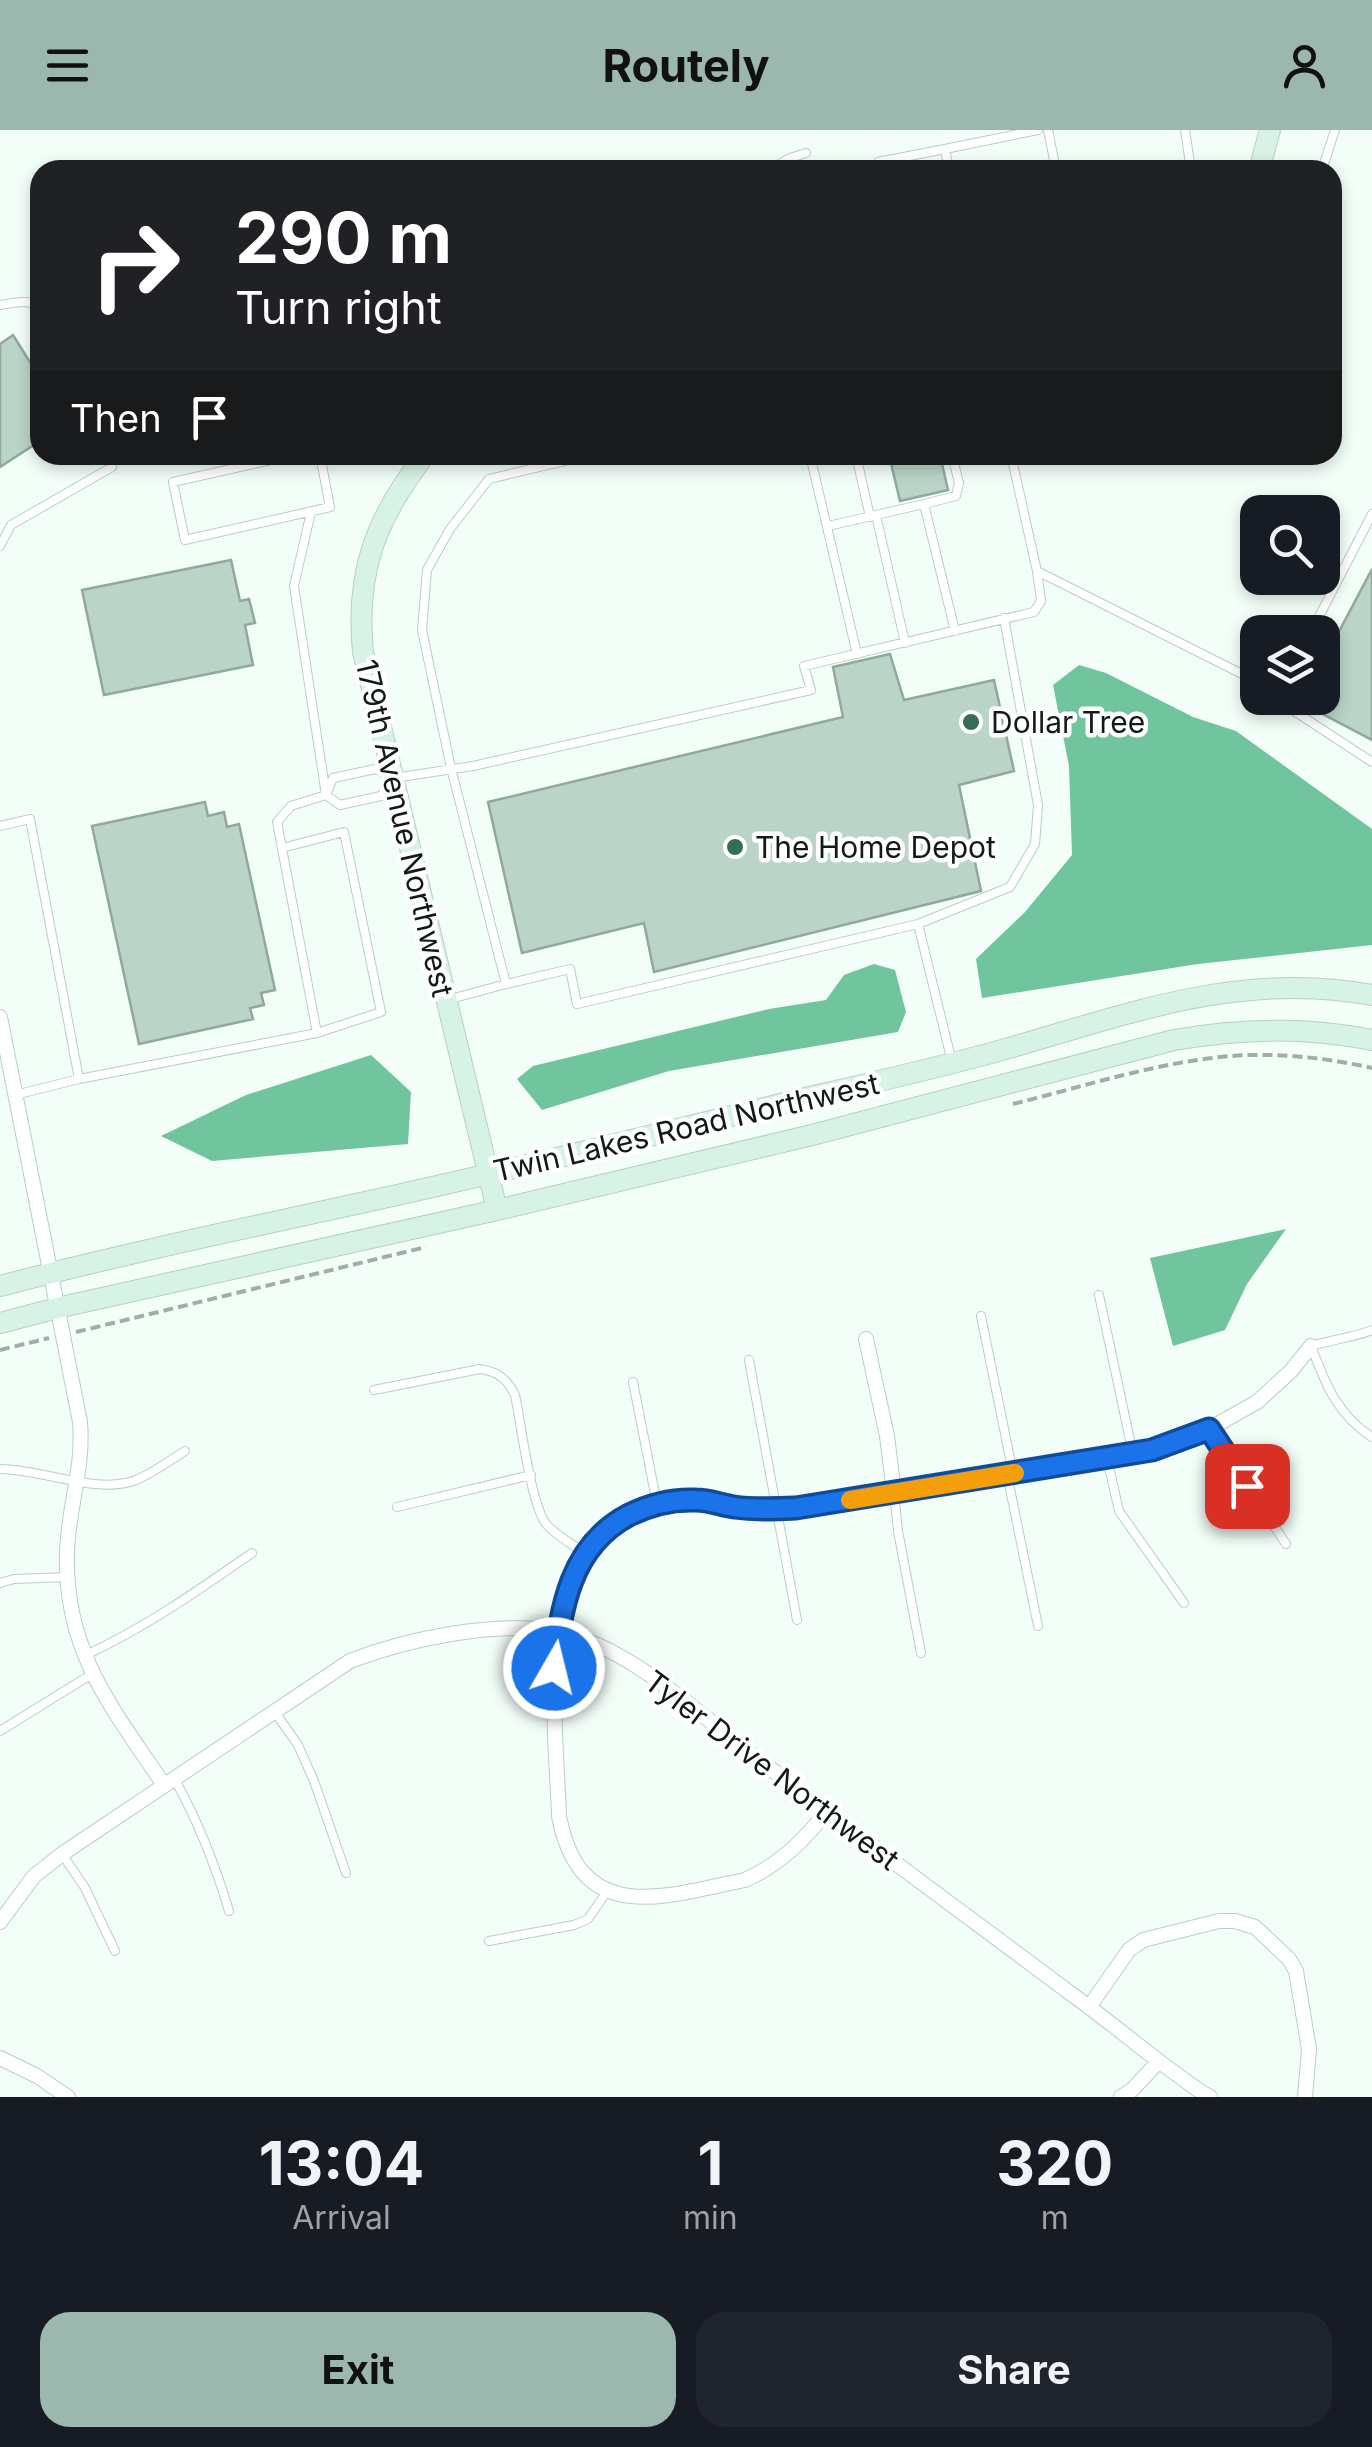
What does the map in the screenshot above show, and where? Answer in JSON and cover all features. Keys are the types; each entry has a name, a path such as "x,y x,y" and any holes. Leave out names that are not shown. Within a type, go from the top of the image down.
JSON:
{"street":[{"path":"1262,160 1270,130"},
{"name":"179th Avenue Northwest","path":"418,465 392,504 364,570 360,622 363,652 497,1210"},
{"name":"Twin Lakes Road Northwest","path":"0,1286 909,1074 1146,1007 1272,987 1372,995"},
{"path":"0,1018 80,1422 81,1453 66,1552 69,1603 84,1656 105,1698 169,1782"},
{"name":"Twin Lakes Road Northwest","path":"0,1324 848,1126 1174,1040 1260,1029 1301,1030 1372,1040"},
{"path":"866,1339 887,1436 894,1492"},
{"path":"826,1812 808,1837 758,1874 654,1898 633,1898 608,1890 583,1872 570,1856 560,1816 554,1668 558,1632 574,1573 601,1533 657,1504 697,1500 753,1509 796,1508 1133,1454 1209,1429 1270,1391 1311,1346"},
{"name":"Tyler Drive Northwest","path":"0,1922 34,1876 62,1854 339,1668 378,1650 486,1630 558,1632 603,1648 628,1662 1158,2062 1210,2097"},
{"path":"1090,2007 1129,1950 1143,1940 1219,1921 1255,1927 1289,1959 1296,1971 1310,2049 1305,2097"},
{"path":"0,2058 68,2097"},
{"path":"1120,2097 1158,2062"}],"lane":[{"path":"888,160 1038,130"},
{"path":"1048,130 1054,160"},
{"path":"1185,130 1190,160"},
{"path":"1325,160 1333,131"},
{"path":"945,149 947,160"},
{"path":"786,160 806,153"},
{"path":"0,305 30,303"},
{"path":"0,546 11,525 112,465"},
{"path":"249,465 174,482 184,540 330,508 322,465"},
{"path":"506,984 451,768 422,630 428,570 450,529 489,478 546,465"},
{"path":"813,465 857,654"},
{"path":"859,465 906,642"},
{"path":"828,526 956,496 959,483 954,465"},
{"path":"326,795 333,778 375,769 394,778 504,759 811,690 804,666 1034,612 1041,601 1037,570 1013,465"},
{"path":"924,504 955,631"},
{"path":"311,512 294,586 326,795 340,805 381,796 394,778"},
{"path":"1320,615 1372,514"},
{"path":"1037,570 1240,673"},
{"path":"446,1000 570,969 577,1004 918,924 1010,887 1035,844 1038,805 1004,618"},
{"path":"1300,715 1372,762"},
{"path":"317,1033 277,822 291,806 326,795"},
{"path":"0,826 30,820 79,1079"},
{"path":"15,1095 317,1033 382,1012 344,832 282,848"},
{"path":"918,924 952,1062"},
{"path":"1099,1295 1133,1454"},
{"path":"982,1316 1038,1626"},
{"path":"1372,1330 1311,1346 1323,1378 1348,1419 1372,1437"},
{"path":"749,1360 797,1620"},
{"path":"374,1390 480,1369 494,1371 507,1381 515,1395 534,1499 541,1517 551,1530 585,1553"},
{"path":"633,1382 657,1504"},
{"path":"1209,1429 1286,1544"},
{"path":"0,1470 116,1485 134,1481 185,1451"},
{"path":"1107,1458 1119,1511 1184,1603"},
{"path":"397,1507 531,1475"},
{"path":"894,1492 922,1653"},
{"path":"84,1656 154,1620 252,1553"},
{"path":"0,1583 67,1577"},
{"path":"0,1731 92,1674"},
{"path":"274,1711 298,1745 346,1872"},
{"path":"169,1782 194,1815 214,1861 229,1911"},
{"path":"62,1854 86,1888 115,1951"},
{"path":"489,1941 588,1919 608,1890"}],"path":[{"path":"0,1350 49,1338"}],"shaded area":[{"path":"1079,665 1106,673 1193,717 1236,731 1372,829 1372,945 1198,964 982,998 976,959 1025,912 1072,855 1069,766 1053,685"},
{"path":"874,964 895,970 906,1012 898,1032 669,1071 542,1110 517,1079 533,1066 769,1009 826,1000 844,975"},
{"path":"371,1055 411,1092 408,1144 212,1161 161,1136 246,1095"},
{"path":"1286,1229 1247,1284 1225,1330 1173,1346 1150,1258"}],"building":[{"path":"13,335 30,362 30,448 0,467 0,344"},
{"path":"891,465 942,465 948,490 900,501"},
{"path":"231,560 240,601 249,599 255,623 245,625 253,665 104,695 82,590"},
{"path":"1372,569 1372,740 1324,715 1340,715 1340,630"},
{"name":"The Home Depot","path":"890,654 904,700 994,680 1014,771 959,785 981,891 654,972 644,923 522,953 488,802 843,717 833,667"},
{"path":"205,802 208,816 224,812 227,827 239,824 275,990 261,993 264,1005 250,1008 253,1019 139,1044 92,826"}],"slow traffic":[{"path":"850,1500 1015,1473"}],"place":[{"name":"Dollar Tree","path":"971,722"},
{"name":"The Home Depot","path":"735,847"}],"route":[{"path":"554,1668 566,1598 585,1553 610,1526 657,1504 697,1500 753,1509 796,1508 1152,1450 1209,1429 1247,1486"}]}
